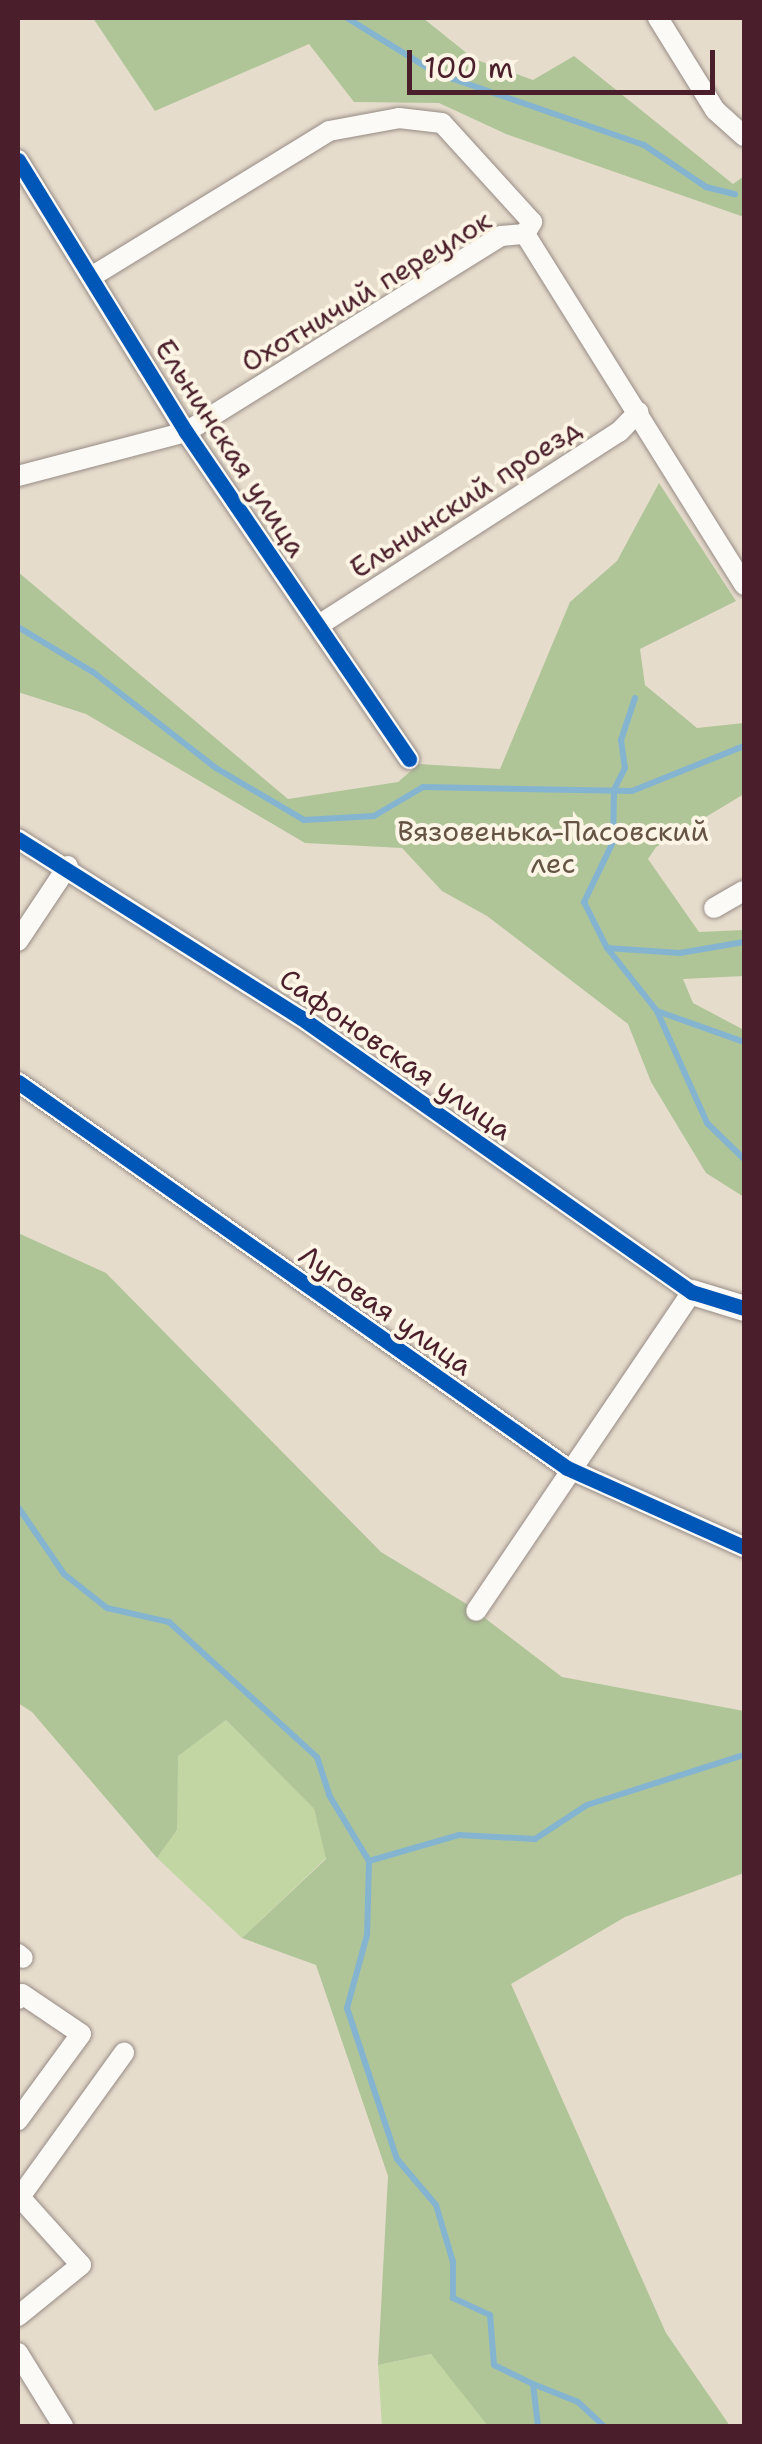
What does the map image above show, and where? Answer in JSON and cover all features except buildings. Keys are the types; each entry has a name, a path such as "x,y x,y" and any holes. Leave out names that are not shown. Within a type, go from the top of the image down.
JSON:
{"street":[{"path":"658,18 715,110 744,136"},
{"path":"91,277 330,132 399,118 442,123 532,222 525,234 744,586"},
{"name":"Ельнинская улица","path":"18,160 186,432 408,759"},
{"name":"Охотничий переулок","path":"18,476 186,432 501,236 525,234"},
{"name":"Ельнинский проезд","path":"319,625 619,432 638,412"},
{"name":"Сафоновская улица","path":"18,839 68,866 300,1016 692,1292 744,1308"},
{"path":"18,941 68,866"},
{"path":"714,908 744,891"},
{"name":"Луговая улица","path":"18,1082 567,1468 744,1547"},
{"path":"476,1610 567,1468 692,1292"},
{"path":"18,1999 22,1994 81,2034 18,2120"},
{"path":"18,2316 80,2265 19,2196 124,2053"},
{"path":"18,2353 63,2426"}],"green space":[{"path":"93,18 423,18 474,59 533,80 574,56 733,184 744,176 744,217 506,134 439,103 354,102 309,44 155,111"},
{"name":"Вязовенька-Пасовский лес","path":"659,483 736,601 640,649 645,685 697,728 744,723 744,794 656,847 648,859 699,932 744,930 744,976 683,979 693,1003 744,1030 744,1197 706,1173 651,1082 628,1024 487,916 442,891 402,848 305,843 86,714 18,692 18,572 288,799 398,782 419,764 500,769 570,602 617,561"},
{"path":"18,1233 106,1273 381,1552 465,1603 562,1677 744,1711 744,1873 625,1917 511,1984 666,2333 730,2426 488,2426 431,2354 378,2365 388,2176 316,1965 242,1938 326,1859 314,1809 226,1720 178,1756 177,1830 157,1858 32,1712 18,1703"},
{"path":"226,1720 314,1809 326,1858 242,1938 157,1858 177,1830 177,1756"},
{"path":"431,2354 488,2426 382,2426 378,2365"}],"waterway":[{"path":"347,18 436,73 644,145 706,187 735,194"},
{"path":"18,627 93,672 216,768 304,820 374,816 423,787 632,791 744,746"},
{"path":"635,698 621,740 625,768 614,790 613,842 584,902 607,948 680,953 744,942"},
{"path":"608,949 657,1011 707,1123 744,1159"},
{"path":"657,1011 744,1042"},
{"path":"18,1507 64,1574 107,1608 169,1622 317,1757 329,1795 369,1861 367,1935 347,2008 397,2159 436,2205 453,2262 453,2298 490,2315 494,2365 533,2384 538,2426"},
{"path":"369,1861 459,1835 535,1839 587,1805 744,1755"},
{"path":"533,2384 578,2402 604,2426"}],"cycle path":[{"path":"18,160 186,432 409,759"},
{"path":"18,839 300,1017 692,1292 744,1308"},
{"path":"18,1082 567,1468 744,1547"}]}
